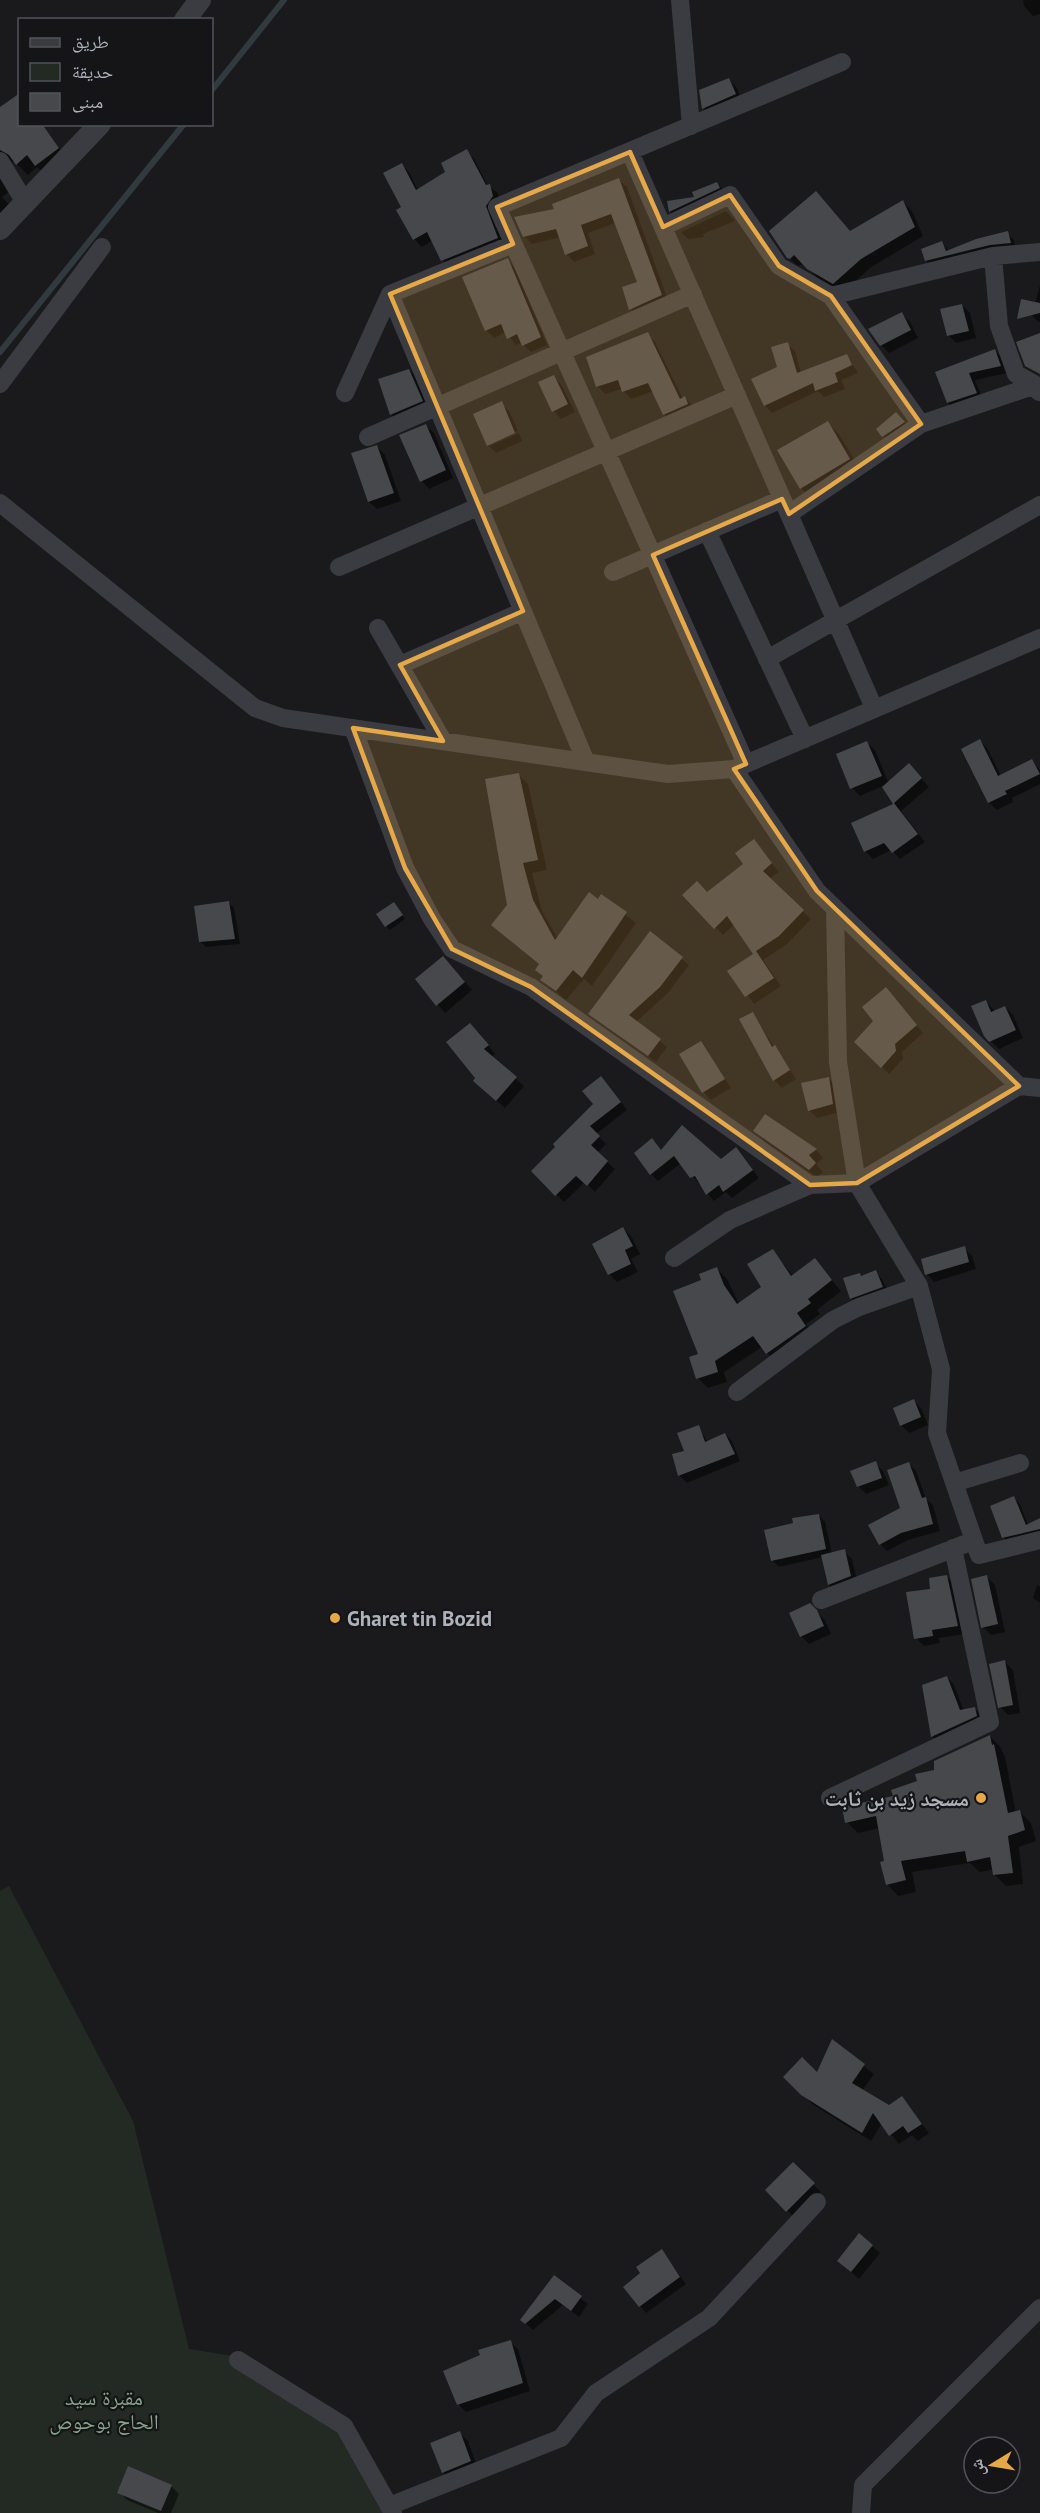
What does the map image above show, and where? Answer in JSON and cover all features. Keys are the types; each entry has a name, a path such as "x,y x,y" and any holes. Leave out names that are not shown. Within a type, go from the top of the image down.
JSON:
{"street":[{"path":"186,18 200,0"},
{"path":"680,0 691,126"},
{"path":"842,62 497,207 653,555 740,767 817,891 1020,1086"},
{"path":"0,230 98,126"},
{"path":"630,152 874,708"},
{"path":"0,161 26,204"},
{"path":"663,227 730,195 779,266 831,296 921,424"},
{"path":"345,393 390,294 513,244"},
{"path":"0,384 102,247"},
{"path":"831,296 993,256 1040,252"},
{"path":"993,256 999,326 1016,374 1039,383"},
{"path":"390,294 586,762"},
{"path":"368,437 693,294"},
{"path":"613,572 707,531 786,506 921,424 1039,383"},
{"path":"339,567 737,395"},
{"path":"0,503 255,708 283,718 668,774 740,767 1040,638"},
{"path":"767,659 1040,506"},
{"path":"707,531 805,739"},
{"path":"400,665 523,611"},
{"path":"378,628 443,741"},
{"path":"353,728 405,868 432,919 452,949 531,987 810,1185"},
{"path":"835,909 838,1062 857,1183 919,1286 941,1369 937,1433 979,1555 1040,1540"},
{"path":"674,1258 730,1220 810,1185 857,1183 1020,1086 1040,1088"},
{"path":"737,1392 833,1320 859,1307 919,1286"},
{"path":"954,1483 1020,1463"},
{"path":"821,1600 974,1540"},
{"path":"830,1798 990,1722 953,1548"},
{"path":"238,2360 344,2426 391,2510 561,2438 596,2393 709,2318 818,2202"},
{"path":"861,2513 863,2485 1040,2308"}],"highlighted area":[{"path":"630,152 663,227 730,195 779,266 831,296 921,424 789,514 782,499 653,555 746,764 734,769 817,891 1019,1086 857,1183 810,1185 531,987 452,949 405,868 353,728 443,741 400,665 523,611 390,294 513,244 497,207"}],"green space":[{"name":"مقبرة سيد الحاج بوحوص","path":"9,1886 133,2121 189,2349 233,2356 357,2440 391,2513 0,2513 0,1891"}],"building":[{"path":"729,78 736,94 702,109 699,90"},
{"path":"18,94 18,126 43,126 59,148 35,166 27,155 16,165 9,155 0,150 0,107"},
{"path":"467,149 486,185 490,184 493,196 486,206 498,238 441,261 427,232 413,240 396,210 401,207 383,173 402,163 416,190 445,172 441,163"},
{"path":"619,178 662,295 629,310 622,287 637,282 611,214 581,225 588,246 565,255 556,229 523,237 514,217 554,209 552,204"},
{"path":"717,182 720,188 669,212 667,201 694,197 692,192"},
{"path":"816,191 850,231 903,200 915,227 861,259 833,284 807,269 794,255 790,259 787,258 769,231"},
{"path":"1008,231 1011,243 990,245 925,261 921,249 942,241 946,251 976,239"},
{"path":"508,258 541,337 522,346 517,334 507,339 501,324 485,331 462,277"},
{"path":"1021,299 1040,303 1040,313 1017,319"},
{"path":"962,304 969,331 947,336 940,309"},
{"path":"902,312 911,330 880,346 868,329"},
{"path":"648,332 680,399 685,396 688,404 663,415 648,383 622,392 618,380 596,387 586,357"},
{"path":"1040,333 1040,374 1025,366 1016,342"},
{"path":"788,342 797,373 847,354 852,365 835,373 838,382 815,391 813,383 764,406 751,379 777,367 771,347"},
{"path":"995,349 1001,366 969,373 977,393 947,403 935,372"},
{"path":"409,369 423,401 390,415 378,379"},
{"path":"554,375 568,404 552,412 538,382"},
{"path":"502,401 515,433 487,446 473,414"},
{"path":"896,412 905,422 882,437 876,429"},
{"path":"828,421 850,459 800,489 777,450"},
{"path":"426,424 446,470 420,482 399,435"},
{"path":"377,445 394,493 368,502 351,453"},
{"path":"980,739 998,776 1032,759 1040,774 1005,791 1007,794 988,803 961,749"},
{"path":"867,741 882,776 850,789 836,754"},
{"path":"909,763 922,778 894,803 918,834 892,853 884,843 864,852 851,823 893,804 882,787"},
{"path":"519,773 538,860 523,863 533,900 555,940 589,892 598,899 601,894 627,912 582,978 573,970 556,991 540,980 543,976 535,970 539,964 491,925 507,905 485,779"},
{"path":"754,839 772,863 763,871 804,910 779,936 756,951 774,978 745,997 727,971 753,954 727,916 714,929 682,895 697,881 707,892 743,864 735,853"},
{"path":"229,901 235,939 199,942 194,906"},
{"path":"394,902 403,915 385,927 376,914"},
{"path":"650,931 683,957 660,987 629,1015 661,1039 648,1056 588,1014"},
{"path":"443,956 465,982 436,1006 415,979"},
{"path":"886,987 917,1025 895,1044 896,1051 881,1068 854,1042 873,1021 862,1007"},
{"path":"986,1000 991,1012 1005,1006 1016,1030 989,1042 971,1006"},
{"path":"753,1012 772,1047 775,1045 790,1070 773,1081 739,1019"},
{"path":"470,1023 489,1045 484,1049 517,1077 496,1101 473,1081 475,1078 446,1042"},
{"path":"701,1041 725,1079 702,1093 679,1054"},
{"path":"601,1076 621,1102 590,1126 600,1136 591,1145 608,1161 587,1186 576,1176 555,1196 531,1171 555,1147 553,1144 593,1104 582,1091"},
{"path":"829,1077 833,1104 808,1111 801,1083"},
{"path":"765,1114 817,1149 809,1155 816,1163 809,1170 753,1131"},
{"path":"682,1125 721,1159 736,1147 753,1170 723,1192 719,1185 706,1195 695,1176 690,1178 674,1156 650,1175 634,1153 652,1138 661,1150"},
{"path":"623,1227 633,1246 625,1250 631,1264 608,1275 592,1244"},
{"path":"965,1246 969,1262 925,1275 921,1259"},
{"path":"773,1249 791,1276 815,1258 832,1280 808,1299 811,1303 797,1313 806,1326 766,1354 753,1336 715,1361 718,1372 696,1379 689,1357 698,1354 673,1291 701,1280 699,1274 717,1267 724,1285 737,1304 761,1287 747,1264"},
{"path":"876,1270 883,1287 850,1299 843,1278 860,1273 861,1276"},
{"path":"914,1399 921,1417 900,1426 893,1408"},
{"path":"699,1425 705,1442 725,1433 735,1454 678,1476 672,1454 684,1451 677,1433"},
{"path":"876,1461 882,1478 857,1487 850,1471"},
{"path":"909,1462 922,1498 926,1497 933,1524 901,1533 879,1545 868,1525 900,1508 887,1470"},
{"path":"1014,1496 1026,1525 1040,1518 1040,1529 1002,1538 990,1506"},
{"path":"819,1514 826,1549 771,1561 764,1530 793,1523 792,1518"},
{"path":"845,1549 851,1576 828,1585 821,1555"},
{"path":"947,1575 958,1626 932,1630 933,1636 914,1639 906,1592 930,1589 929,1578"},
{"path":"987,1575 998,1624 981,1628 971,1579"},
{"path":"810,1603 817,1610 824,1626 800,1637 789,1613"},
{"path":"1005,1660 1013,1705 998,1708 989,1664"},
{"path":"947,1676 960,1710 975,1707 977,1716 931,1737 922,1685"},
{"path":"990,1735 992,1745 994,1744 1008,1813 1020,1810 1025,1830 1008,1836 1013,1873 993,1875 990,1857 967,1862 965,1851 901,1861 906,1880 886,1885 880,1862 884,1861 876,1816 845,1823 842,1807 893,1796 891,1790 917,1781 915,1774 934,1770 934,1761"},
{"path":"832,2039 865,2064 852,2083 889,2105 902,2096 922,2124 908,2133 903,2126 889,2136 873,2113 862,2133 801,2095 783,2077 802,2057 817,2072"},
{"path":"793,2162 815,2183 786,2212 765,2190"},
{"path":"859,2233 873,2245 851,2272 837,2261"},
{"path":"662,2249 680,2277 639,2307 623,2287 640,2273 636,2267"},
{"path":"554,2275 582,2296 571,2311 555,2299 525,2324 520,2320"},
{"path":"511,2340 523,2383 457,2405 443,2371 480,2355 478,2350"},
{"path":"460,2431 471,2461 442,2473 430,2443"},
{"path":"128,2466 172,2485 161,2511 117,2493"}],"waterway":[{"path":"213,89 284,0"},
{"path":"0,352 182,126"}],"place":[{"name":"Gharet tin Bozid","path":"335,1618"},
{"name":"مسجد زيد بن ثابت","path":"981,1798"}]}
